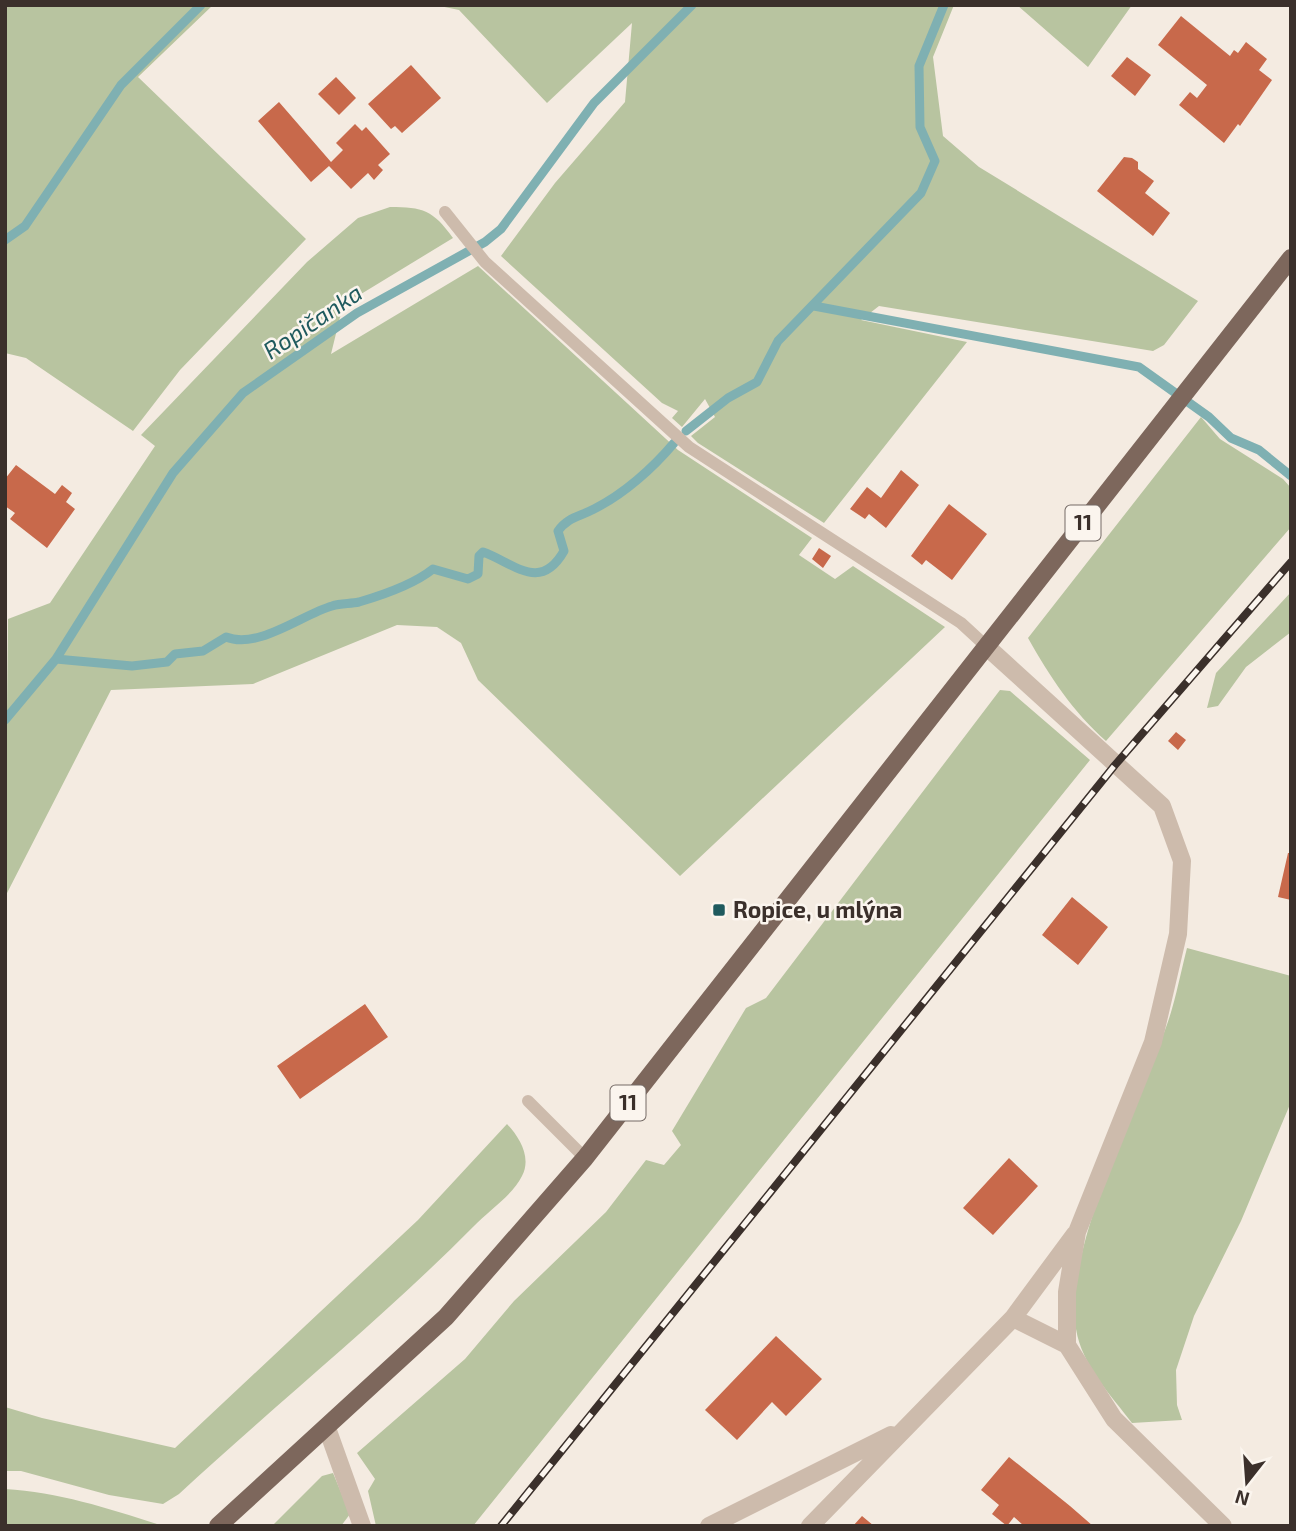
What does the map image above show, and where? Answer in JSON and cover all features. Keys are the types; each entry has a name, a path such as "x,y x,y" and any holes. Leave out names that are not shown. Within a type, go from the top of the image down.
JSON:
{"main road":[{"name":"11","path":"218,1526 446,1317 585,1158 1291,258"}],"street":[{"path":"987,647 1162,806 1182,861 1178,934 1153,1042 1077,1232 1067,1292 1067,1345"},
{"path":"810,1526 1013,1318 1077,1232"},
{"path":"1013,1318 1067,1345 1114,1419 1223,1526"},
{"path":"327,1428 362,1526"},
{"path":"709,1526 903,1429"}],"lane":[{"path":"445,212 485,262 689,447 961,623 987,647"},
{"path":"528,1101 585,1158"}],"green space":[{"path":"5,5 213,5 138,77 306,239 180,370 133,431 26,358 5,353"},
{"path":"435,5 954,5 933,57 943,136 979,167 1198,301 1164,345 1153,351 879,306 861,320 967,342 824,523 691,436 715,417 705,399 682,427 672,418 678,411 662,403 501,256 555,183 625,102 632,23 547,103 459,10"},
{"path":"1017,5 1132,5 1088,67"},
{"path":"390,207 426,212 439,221 453,238 343,305 331,354 478,266 678,450 812,538 799,555 835,579 853,566 945,627 680,876 478,680 461,643 437,627 397,625 253,684 111,690 5,897 8,619 50,603 155,446 141,435 307,262 358,218"},
{"path":"1201,417 1220,439 1283,479 1291,488 1291,527 1106,741 1063,693 1028,638"},
{"path":"1291,592 1291,632 1246,667 1218,706 1207,708 1216,673"},
{"path":"1000,690 1010,691 1090,760 473,1526 376,1526 368,1491 375,1479 357,1453 465,1359 514,1301 606,1212 646,1160 664,1165 681,1145 672,1131 746,1008 766,998"},
{"path":"1187,948 1291,976 1291,1102 1241,1221 1194,1316 1176,1370 1177,1405 1182,1420 1132,1423 1098,1379 1084,1355 1076,1329 1075,1297 1091,1220 1169,1020"},
{"path":"507,1124 520,1141 526,1162 522,1176 513,1190 402,1295 179,1494 163,1504 109,1495 21,1471 5,1471 5,1407 175,1448 418,1220"},
{"path":"333,1473 350,1514 341,1526 272,1526 322,1476"},
{"path":"5,1489 63,1497 157,1524 5,1526"}],"building":[{"path":"1181,16 1230,56 1234,50 1238,53 1246,42 1267,59 1259,70 1272,80 1240,126 1238,124 1224,143 1179,105 1190,92 1197,98 1207,85 1158,45"},
{"path":"1127,57 1151,75 1135,96 1111,76"},
{"path":"411,65 441,98 402,133 395,126 391,129 368,104"},
{"path":"336,77 356,98 339,115 318,94"},
{"path":"279,102 331,162 343,150 336,143 355,124 362,131 366,127 390,154 378,165 383,170 374,180 368,173 351,189 329,166 311,182 258,121"},
{"path":"1124,157 1138,162 1138,169 1154,181 1145,193 1170,213 1153,236 1097,191"},
{"path":"16,465 55,494 62,485 72,493 66,502 75,509 47,548 10,519 15,513 5,506 5,479"},
{"path":"901,470 919,485 886,528 869,514 865,519 850,509 867,487 881,498"},
{"path":"949,504 987,534 952,580 926,560 922,565 911,556"},
{"path":"819,548 831,556 823,568 812,559"},
{"path":"1176,732 1186,740 1178,750 1168,741"},
{"path":"1288,853 1291,853 1291,900 1278,897"},
{"path":"1072,897 1108,927 1078,965 1042,935"},
{"path":"365,1004 388,1037 300,1099 277,1066"},
{"path":"1009,1158 1038,1186 993,1235 963,1208"},
{"path":"776,1336 822,1379 786,1416 772,1402 737,1440 705,1410"},
{"path":"1009,1457 1093,1526 1024,1526 1014,1517 1007,1526 992,1514 999,1505 981,1490"},
{"path":"862,1516 874,1526 853,1526"}],"waterway":[{"path":"5,240 25,226 121,85 201,5"},
{"name":"Ropičanka","path":"5,720 56,659 173,473 243,393 357,313 485,242 501,229 594,103 692,5"},
{"path":"686,431 728,398 757,382 778,341 921,193 935,161 920,127 919,66 944,5"},
{"path":"814,306 1139,367 1209,417 1231,438 1259,450 1291,476"},
{"path":"56,659 132,666 167,662 175,654 203,651 226,637 252,639 320,610 378,596 407,585 433,569 468,579 478,574 479,556 483,552 526,571 536,573 546,570 555,564 564,551 558,531 562,526 627,488 674,443"}],"railway":[{"path":"501,1526 1115,765 1291,562"}],"place":[{"name":"Ropice, u mlýna","path":"719,910"}]}
